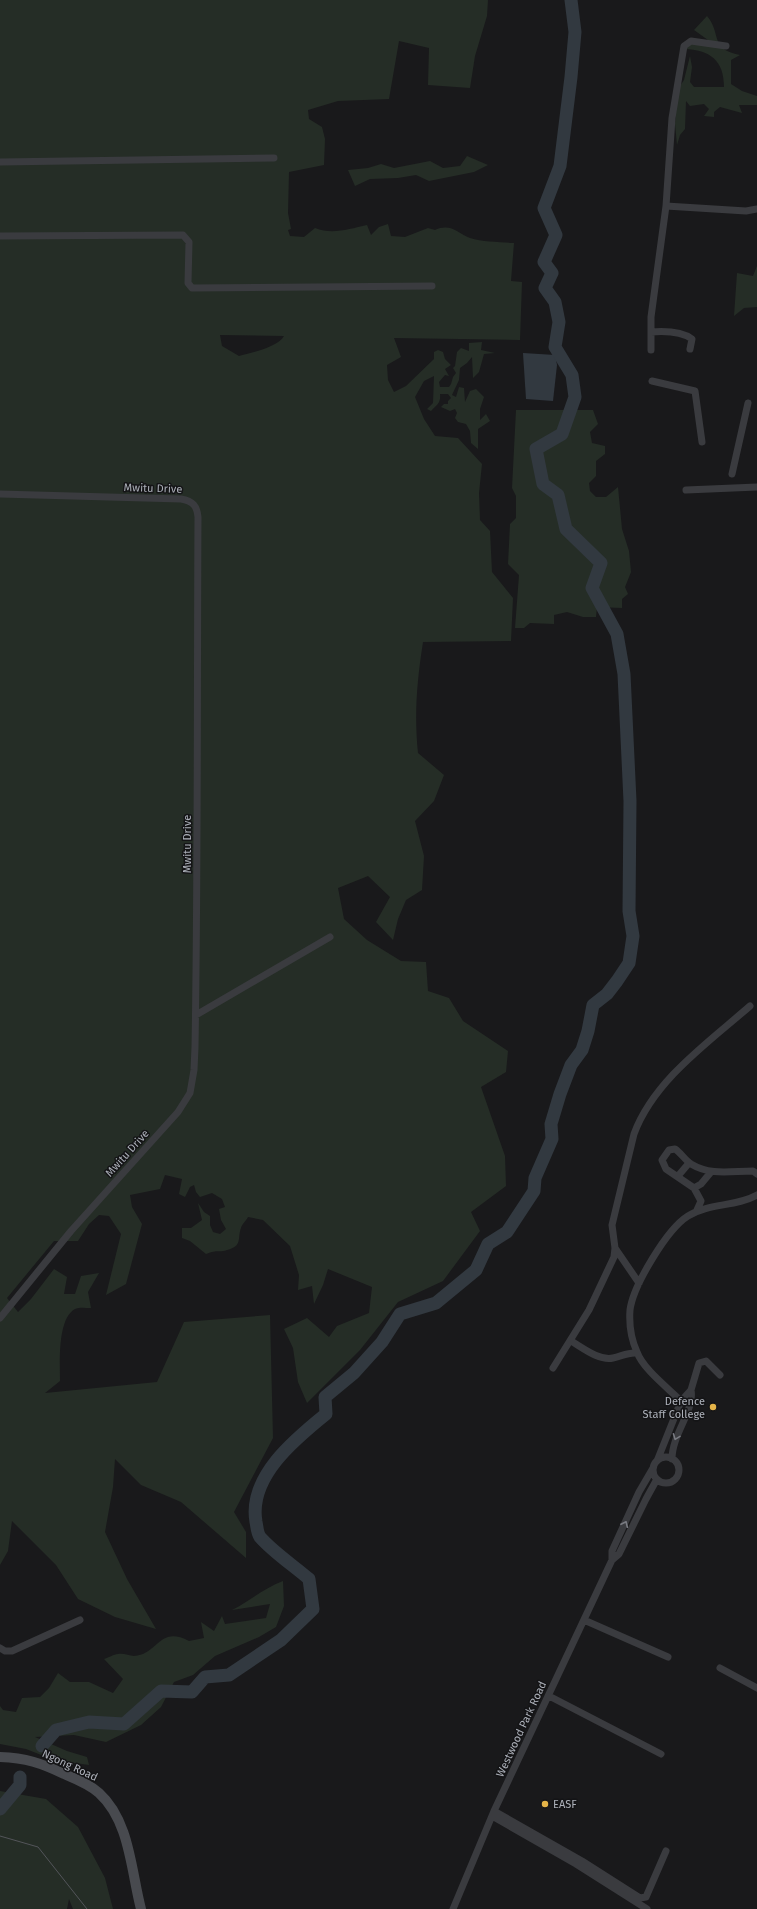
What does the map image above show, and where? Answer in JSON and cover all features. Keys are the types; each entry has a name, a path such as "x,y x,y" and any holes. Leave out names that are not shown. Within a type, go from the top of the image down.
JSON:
{"main road":[{"name":"Ngong Road","path":"0,1757 36,1761 99,1792 110,1807 125,1835 141,1909"}],"street":[{"path":"652,350 651,317 666,206 672,118 684,46 690,41 726,46"},
{"path":"0,162 274,158"},
{"path":"666,206 746,211 757,209"},
{"path":"0,236 183,235 189,242 188,283 192,288 432,286"},
{"path":"651,332 687,335 692,339 690,349"},
{"path":"652,381 695,391 702,442"},
{"path":"732,474 748,403"},
{"path":"686,490 757,487"},
{"name":"Mwitu Drive","path":"0,494 181,499 191,501 198,510 196,1015 194,1070 190,1093 178,1112 1,1313"},
{"path":"196,1015 330,937"},
{"path":"553,1368 589,1310 610,1266 615,1248 612,1225 634,1134 639,1120 678,1070 705,1043 750,1006"},
{"path":"697,1210 701,1201 694,1188 666,1169 662,1160 669,1150 675,1149 689,1163 706,1171 753,1171 757,1174"},
{"path":"678,1176 689,1163"},
{"path":"694,1188 701,1184 711,1172"},
{"path":"681,1401 648,1368 637,1353 632,1335 630,1311 639,1283 651,1261 667,1238 686,1217 697,1210 757,1195"},
{"path":"615,1248 639,1283"},
{"path":"570,1341 604,1359 613,1358 631,1352 637,1353"},
{"path":"657,1461 663,1458 672,1459 679,1467 677,1477 668,1483 657,1480 653,1468 681,1401 691,1390 699,1364 706,1361 720,1375"},
{"path":"672,1459 673,1446 676,1436 693,1398 691,1390"},
{"name":"Westwood Park Road","path":"453,1909 493,1813 612,1560 612,1551 639,1492 653,1468"},
{"name":"Westwood Park Road","path":"612,1560 620,1554 646,1499 657,1480"},
{"path":"0,1648 5,1651 12,1651 80,1620"},
{"path":"584,1620 668,1657"},
{"path":"720,1668 757,1688"},
{"path":"549,1696 660,1754"},
{"path":"493,1813 582,1861 640,1898 646,1897 666,1851"},
{"path":"493,1813 647,1909"}],"shaded area":[{"path":"0,0 488,0 487,16 475,56 470,88 428,85 429,48 399,41 389,99 338,101 308,110 309,119 322,127 325,139 324,165 289,172 288,213 291,229 288,230 290,236 304,237 315,228 334,231 347,230 367,225 371,235 379,227 388,224 391,236 405,237 428,228 435,230 450,228 470,238 492,242 514,243 511,281 522,282 520,340 394,338 401,357 387,365 388,380 394,392 406,386 434,359 434,352 438,350 443,352 445,359 451,365 445,369 449,376 445,375 439,382 440,387 449,387 456,373 453,368 455,366 457,352 461,348 469,351 469,343 482,342 481,350 495,353 484,354 479,372 473,378 472,357 460,368 459,380 452,395 456,397 459,387 464,388 465,402 470,391 476,389 484,397 480,409 480,420 486,414 490,421 478,429 478,449 471,443 470,431 466,424 458,422 455,418 457,413 455,409 450,411 441,407 444,404 448,404 448,401 451,398 448,394 440,394 440,400 437,405 431,411 427,409 433,403 434,376 424,381 415,397 424,419 435,436 458,438 482,464 479,493 480,520 490,531 492,572 513,598 511,641 423,642 417,698 416,725 418,753 444,775 434,801 415,821 424,856 422,890 406,900 398,919 393,940 376,922 390,897 368,876 338,888 344,919 367,940 401,961 426,962 428,991 449,998 463,1021 508,1051 506,1072 481,1087 505,1156 506,1186 471,1212 480,1231 443,1281 398,1302 360,1350 307,1403 298,1382 293,1348 284,1329 307,1318 329,1337 337,1326 369,1313 372,1287 328,1269 323,1285 314,1304 312,1286 298,1290 299,1275 290,1246 263,1220 248,1217 242,1227 235,1246 224,1251 206,1254 190,1241 182,1238 182,1228 191,1228 202,1220 198,1203 204,1212 210,1216 210,1225 213,1232 220,1234 226,1229 221,1220 219,1209 225,1207 222,1199 212,1193 200,1197 196,1192 194,1185 190,1187 185,1197 179,1194 182,1179 165,1175 160,1189 130,1195 132,1207 142,1224 126,1284 106,1295 121,1234 109,1216 99,1215 89,1224 78,1241 54,1241 7,1298 18,1312 31,1299 54,1269 67,1277 64,1294 75,1294 81,1276 99,1273 88,1292 91,1308 75,1309 69,1314 65,1322 62,1331 60,1353 60,1381 45,1393 157,1382 184,1322 270,1315 273,1438 234,1512 246,1532 246,1558 181,1502 141,1485 115,1459 113,1487 105,1532 127,1579 156,1629 115,1617 78,1599 56,1565 12,1521 8,1551 0,1565","holes":["220,335 284,336 281,340 270,346 239,356 222,346"]},
{"path":"707,16 720,45 730,52 740,55 731,60 731,84 742,91 757,96 757,105 739,105 742,113 720,107 714,112 714,117 704,116 709,109 704,104 690,106 686,101 685,129 680,135 677,145 675,124 678,89 684,80 690,56 692,67 690,82 694,87 724,87 721,70 714,58 708,54 684,49 694,41 715,45 694,30"},
{"path":"467,156 488,165 474,172 429,181 416,175 398,178 370,179 355,186 348,170 368,168 381,164 394,168 430,161 443,168 460,166"},
{"path":"757,266 757,307 744,308 734,316 737,273 753,276"},
{"path":"523,353 555,355 557,365 553,401 526,399"},
{"path":"516,410 593,410 598,424 590,432 592,443 605,446 605,454 596,461 596,476 589,483 590,491 596,497 606,497 618,487 622,529 629,551 631,572 625,587 628,594 622,599 622,608 597,607 596,617 583,617 567,612 554,615 554,624 530,623 524,628 515,628 519,575 508,564 510,524 516,518 516,496 512,488"},
{"path":"283,1581 284,1606 276,1627 259,1637 215,1656 193,1675 174,1682 161,1707 141,1725 106,1742 74,1735 35,1737 67,1751 87,1757 89,1765 54,1760 26,1749 0,1744 0,1706 3,1710 16,1712 22,1698 40,1697 49,1688 58,1673 70,1682 89,1682 113,1693 123,1679 104,1659 116,1654 134,1656 142,1654 149,1651 165,1638 171,1636 189,1641 204,1638 201,1622 214,1631 222,1616 225,1624 266,1618 270,1604 232,1610 270,1587"},
{"path":"0,1791 46,1799 78,1827 105,1878 113,1909 73,1909 69,1899 67,1909 0,1909"}],"waterway":[{"path":"42,1746 56,1730 89,1722 124,1724 161,1691 192,1692 205,1677 229,1675 281,1640 313,1609 309,1579 271,1548 258,1534 255,1505 259,1490 266,1475 276,1460 288,1447 326,1414 325,1397 354,1373 382,1342 400,1314 436,1303 476,1270 488,1244 507,1232 534,1191 535,1178 552,1139 551,1124 560,1094 571,1065 582,1050 588,1031 593,1005 607,994 629,963 633,936 629,911 630,801 624,674 617,634 592,588 601,563 566,529 558,495 543,484 536,449 562,434 575,397 572,375 555,347 559,322 555,302 545,288 552,273 544,262 556,235 544,208 560,166 575,32 571,0"},
{"path":"0,1809 20,1785 20,1777"}],"tram line":[{"path":"0,1836 38,1847 87,1909"}],"place":[{"name":"Defence Staff College","path":"713,1407"},
{"name":"EASF","path":"545,1804"}]}
